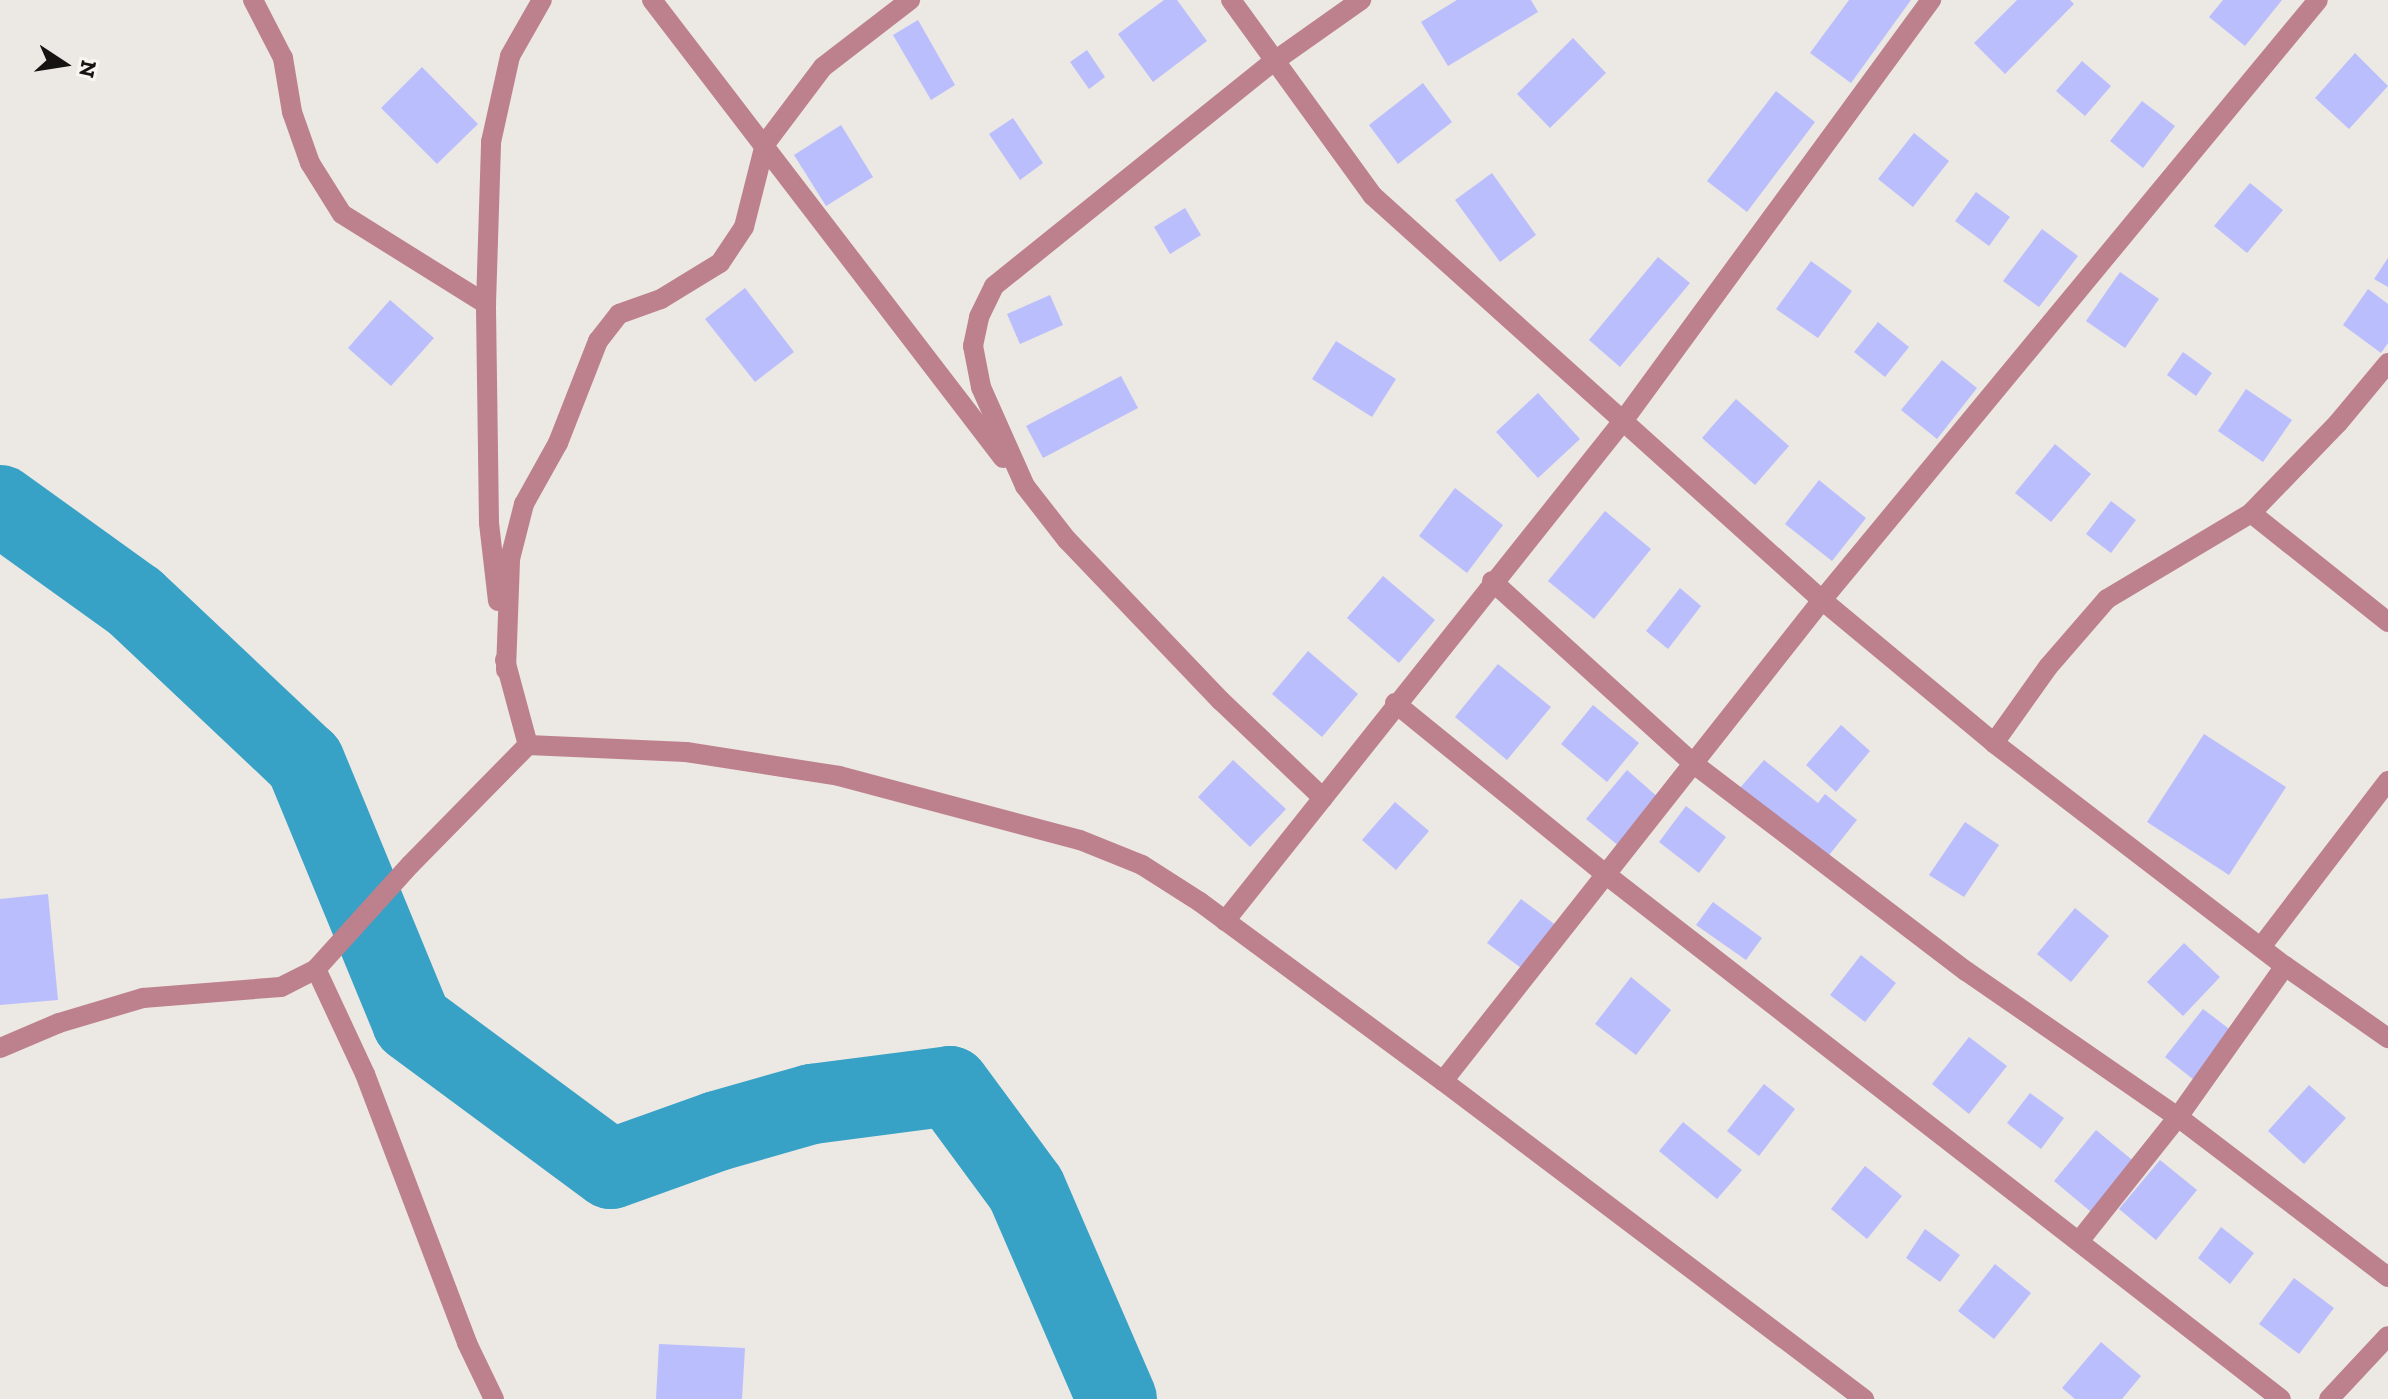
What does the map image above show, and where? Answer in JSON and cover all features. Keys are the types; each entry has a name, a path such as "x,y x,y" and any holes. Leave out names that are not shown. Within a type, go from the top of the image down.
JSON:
{"street":[{"path":"253,0 283,58 292,112 310,163 342,214 486,304"},
{"path":"528,745 506,670 489,523 486,304 491,142 510,56 542,0"},
{"path":"652,0 1067,540 1142,621 1323,798"},
{"path":"506,670 510,559 524,504 558,443 598,341 619,314 661,299 720,263 744,227 765,144 823,67 910,0"},
{"path":"1231,0 1372,195 1822,600 1994,743 2285,966 2388,1038"},
{"path":"1025,486 981,387 973,346 979,317 994,286 1273,62 1361,0"},
{"path":"1225,921 1492,581 1623,421 1931,0"},
{"path":"1443,1081 1822,600 2318,0"},
{"path":"1994,743 2048,667 2107,599 2251,513 2338,423 2388,363"},
{"path":"2251,513 2388,622"},
{"path":"1492,581 1694,764 1966,971 2178,1117 2388,1277"},
{"path":"1395,703 1604,873 2281,1399"},
{"path":"0,1048 59,1023 143,998 281,987 316,969 369,915 410,865 528,745 686,752 839,776 1080,840 1142,865 1225,921 1443,1081 1864,1399"},
{"path":"2261,947 2388,781"},
{"path":"2080,1240 2178,1117 2285,966"},
{"path":"316,969 365,1074 467,1343 494,1399"},
{"path":"2329,1399 2388,1336"}],"building":[{"path":"1164,0 1177,0 1207,41 1153,82 1118,34"},
{"path":"1457,0 1531,0 1538,12 1448,66 1421,22"},
{"path":"1849,0 1911,0 1851,83 1810,53"},
{"path":"2017,0 2070,0 2074,4 2005,74 1974,43"},
{"path":"2223,0 2282,0 2245,46 2209,17"},
{"path":"918,20 955,85 931,100 893,35"},
{"path":"1573,38 1606,73 1550,128 1517,94"},
{"path":"1087,50 1105,77 1089,89 1070,62"},
{"path":"2355,53 2388,86 2349,129 2315,98"},
{"path":"2082,61 2111,86 2085,116 2056,91"},
{"path":"422,67 478,124 437,164 381,108"},
{"path":"1423,83 1452,122 1398,164 1369,125"},
{"path":"1776,91 1815,122 1747,212 1707,181"},
{"path":"2142,101 2175,126 2143,168 2110,141"},
{"path":"1013,118 1043,163 1020,180 989,134"},
{"path":"841,125 873,177 826,206 794,155"},
{"path":"1914,133 1949,161 1913,207 1878,179"},
{"path":"1492,173 1536,235 1500,262 1455,200"},
{"path":"2250,183 2283,210 2247,253 2214,226"},
{"path":"1976,192 2010,217 1989,246 1955,221"},
{"path":"1185,208 1201,235 1170,254 1154,227"},
{"path":"2042,229 2078,256 2039,307 2003,281"},
{"path":"1658,257 1690,283 1620,367 1589,340"},
{"path":"2388,258 2388,287 2374,279"},
{"path":"1811,261 1852,291 1818,338 1776,309"},
{"path":"2120,272 2159,299 2125,348 2086,321"},
{"path":"745,288 794,352 755,382 705,319"},
{"path":"2368,289 2388,304 2388,343 2381,353 2343,325"},
{"path":"1050,295 1063,325 1020,344 1007,314"},
{"path":"390,300 434,338 391,386 348,348"},
{"path":"1878,322 1909,347 1885,377 1854,352"},
{"path":"1336,341 1396,379 1372,417 1312,379"},
{"path":"2183,352 2212,373 2196,396 2167,375"},
{"path":"1942,360 1977,388 1937,439 1901,410"},
{"path":"1121,376 1138,408 1043,458 1026,426"},
{"path":"2246,389 2292,420 2263,462 2218,431"},
{"path":"1538,393 1580,439 1538,478 1496,432"},
{"path":"1736,399 1789,446 1755,485 1702,438"},
{"path":"2055,444 2091,474 2051,522 2015,493"},
{"path":"1819,480 1866,518 1832,561 1785,524"},
{"path":"1455,488 1503,525 1467,573 1419,536"},
{"path":"2111,501 2136,520 2111,553 2086,534"},
{"path":"1605,511 1651,549 1594,619 1548,581"},
{"path":"1383,576 1435,620 1399,663 1347,618"},
{"path":"1680,588 1701,606 1668,649 1646,631"},
{"path":"1308,651 1358,694 1322,737 1272,694"},
{"path":"1498,664 1551,707 1507,760 1455,717"},
{"path":"1593,705 1639,743 1607,782 1561,744"},
{"path":"1841,725 1870,751 1836,792 1806,765"},
{"path":"2204,734 2286,787 2229,875 2147,822"},
{"path":"1233,760 1286,809 1250,847 1198,797"},
{"path":"1764,760 1818,803 1825,794 1857,820 1826,859 1740,788"},
{"path":"1627,770 1660,799 1620,847 1586,819"},
{"path":"1395,802 1429,831 1396,870 1362,840"},
{"path":"1686,806 1726,837 1699,873 1659,842"},
{"path":"1965,822 1999,845 1964,897 1929,875"},
{"path":"48,894 58,1000 0,1005 0,899"},
{"path":"1521,899 1557,926 1524,970 1487,943"},
{"path":"1713,902 1762,938 1746,960 1696,925"},
{"path":"2075,908 2109,936 2071,982 2037,954"},
{"path":"2184,943 2220,977 2183,1016 2147,982"},
{"path":"1861,955 1896,983 1865,1022 1830,995"},
{"path":"1631,977 1671,1010 1636,1055 1595,1024"},
{"path":"2203,1009 2232,1031 2194,1080 2165,1057"},
{"path":"1969,1037 2007,1066 1969,1114 1932,1084"},
{"path":"1764,1084 1795,1109 1759,1156 1727,1131"},
{"path":"2309,1085 2346,1118 2304,1164 2268,1131"},
{"path":"2030,1093 2064,1118 2041,1149 2007,1123"},
{"path":"1683,1122 1742,1170 1717,1199 1659,1151"},
{"path":"2096,1130 2137,1164 2096,1216 2054,1181"},
{"path":"2160,1160 2197,1190 2156,1240 2119,1209"},
{"path":"1865,1166 1902,1196 1867,1239 1831,1209"},
{"path":"2221,1227 2254,1253 2230,1284 2198,1258"},
{"path":"1925,1229 1960,1255 1940,1282 1906,1258"},
{"path":"1995,1264 2031,1293 1994,1339 1958,1311"},
{"path":"2294,1278 2334,1308 2299,1354 2259,1324"},
{"path":"2101,1342 2141,1376 2122,1399 2075,1399 2062,1388"},
{"path":"659,1344 745,1348 742,1399 656,1399"}],"waterway":[{"path":"0,505 135,602 305,762 412,1022 611,1169 717,1131 812,1104 950,1086 1026,1189 1117,1399"}]}
